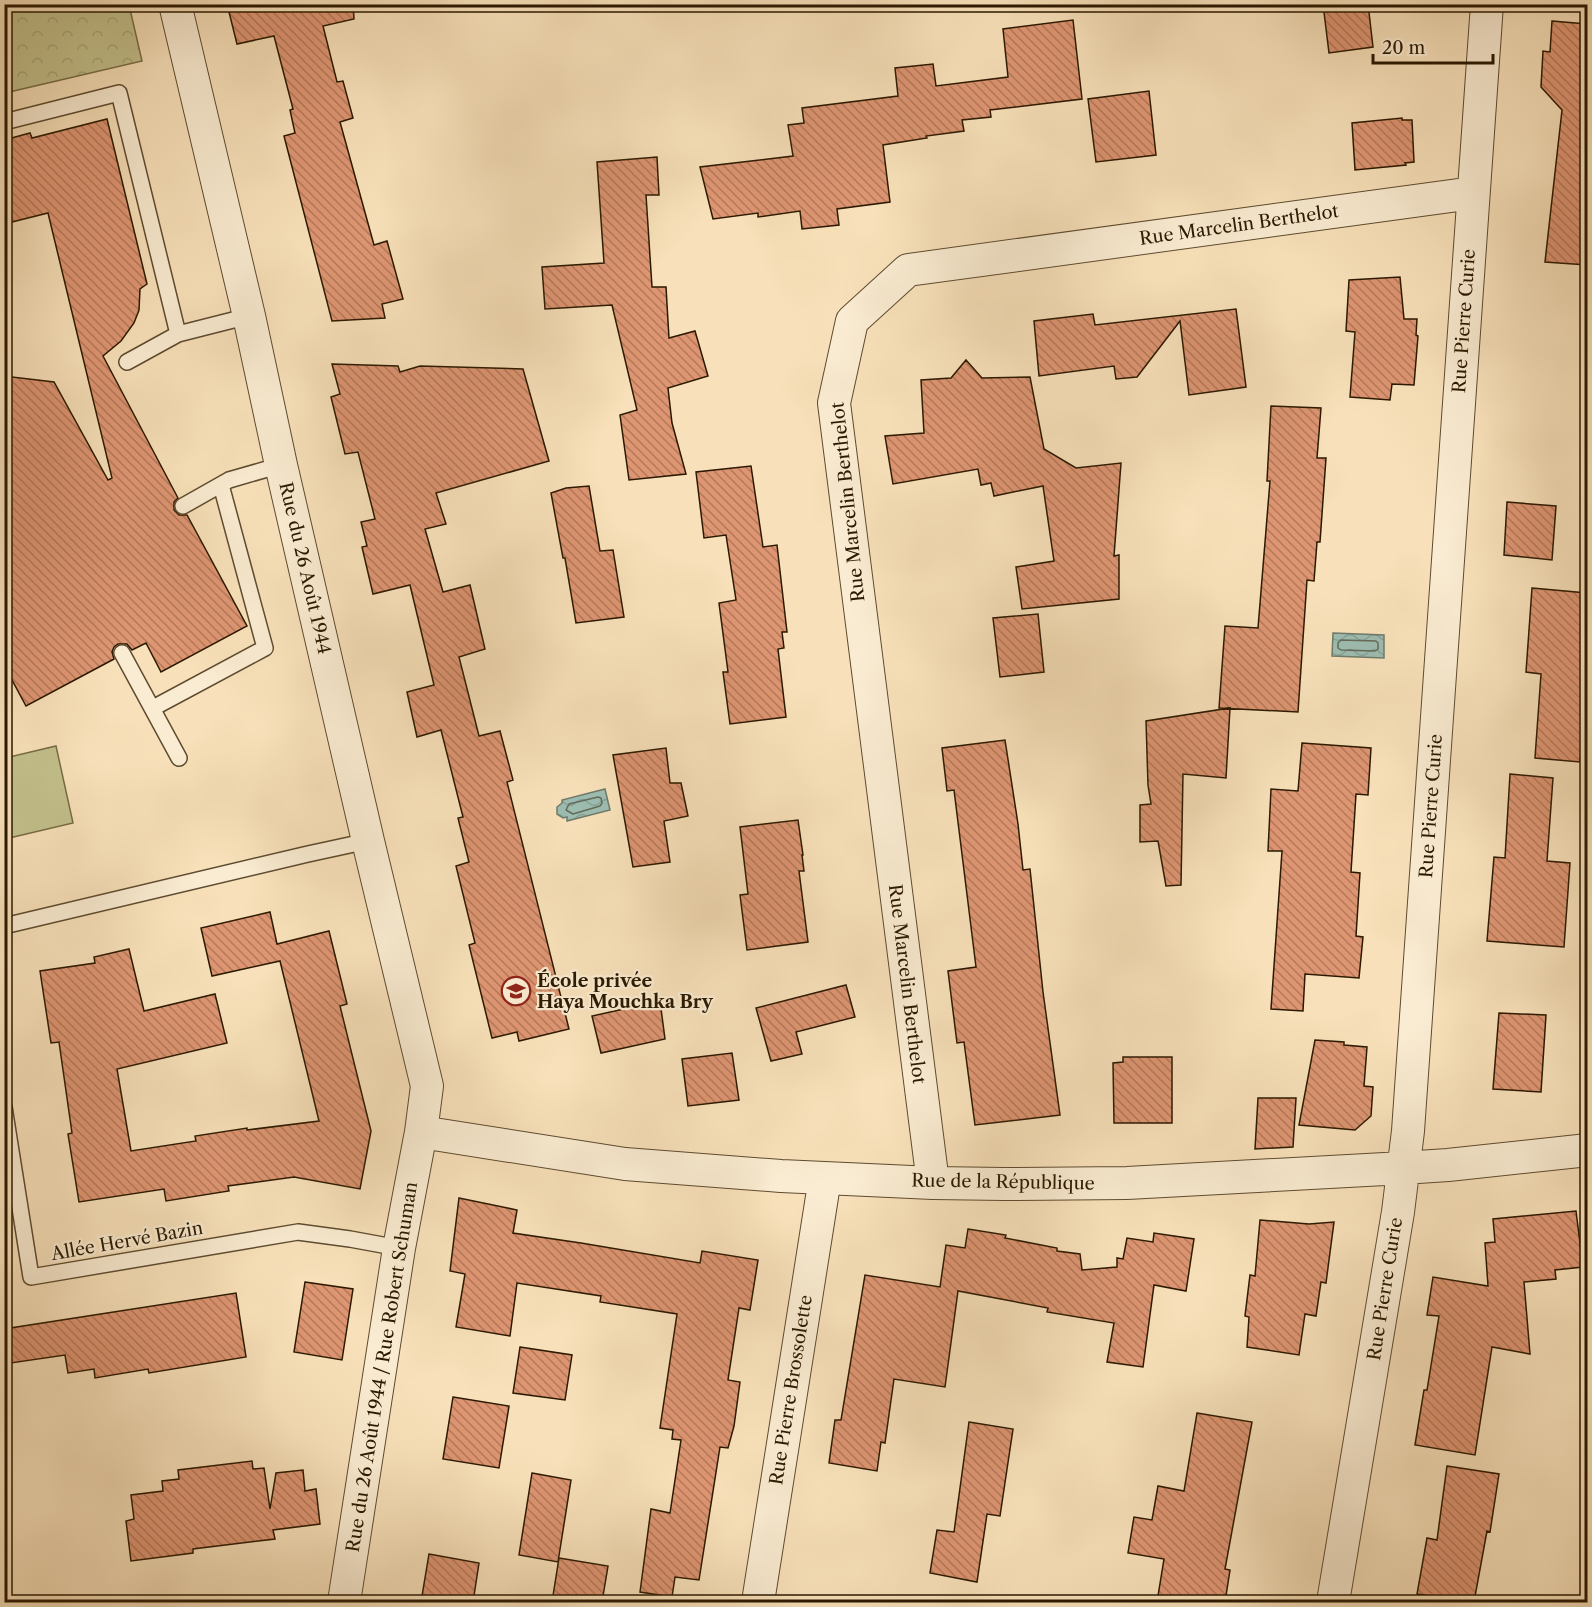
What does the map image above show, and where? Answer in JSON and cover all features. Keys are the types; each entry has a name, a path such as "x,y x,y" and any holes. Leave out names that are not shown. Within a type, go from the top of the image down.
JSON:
{"street":[{"name":"Rue du 26 Août 1944","path":"175,4 249,316 368,841 428,1086 421,1132"},
{"name":"Rue Pierre Curie","path":"1333,1602 1398,1212 1409,1119 1487,4"},
{"name":"Rue Marcelin Berthelot","path":"933,1183 834,403 852,321 909,270 1473,193"},
{"name":"Rue de la République","path":"421,1132 625,1164 933,1183 1127,1183 1448,1165 1587,1150"},
{"name":"Rue du 26 Août 1944 / Rue Robert Schuman","path":"344,1602 399,1248 421,1132"},
{"name":"Rue Pierre Brossolette","path":"758,1602 825,1178"}],"lane":[{"path":"4,122 119,93 177,334"},
{"path":"127,362 177,334 249,316"},
{"path":"183,506 230,480 281,465"},
{"path":"153,708 265,648 221,485"},
{"path":"122,653 180,758"},
{"path":"4,926 368,841"},
{"name":"Allée Hervé Bazin","path":"4,1107 32,1277 298,1232 399,1248"}],"green space":[{"path":"5,5 22,5 23,8 39,5 129,5 142,61 5,93"},
{"path":"56,746 73,823 5,839 5,758"}],"water":[{"path":"1333,633 1384,635 1384,658 1332,656"},
{"path":"605,789 610,810 567,821 567,817 563,818 557,814 557,807 562,800"}],"building":[{"path":"227,4 353,4 354,19 323,26 337,82 343,81 353,118 340,122 374,245 387,241 403,299 382,304 385,318 332,321 284,136 295,133 290,110 293,109 274,36 237,44"},
{"path":"1323,4 1368,4 1373,47 1329,53"},
{"path":"1073,20 1082,99 990,110 991,117 962,120 964,131 883,145 890,202 837,209 839,225 802,229 800,211 758,217 758,213 713,219 700,167 793,156 788,125 804,123 802,108 898,96 895,68 933,64 936,86 1008,77 1003,29"},
{"path":"1552,21 1587,24 1587,265 1545,262 1562,110 1541,87 1543,51 1550,52"},
{"path":"1149,91 1156,155 1096,162 1088,99"},
{"path":"1402,118 1402,120 1412,120 1414,162 1405,163 1406,165 1355,170 1352,123"},
{"path":"107,119 147,284 140,289 139,310 134,323 121,341 103,356 178,498 174,502 174,510 179,515 187,515 247,626 161,672 146,643 132,650 127,644 118,644 112,652 114,659 26,706 4,665 4,376 54,382 108,480 112,478 48,213 4,224 4,140 30,133 32,138"},
{"path":"657,157 659,195 646,195 652,287 666,287 669,338 695,331 708,376 668,388 672,423 686,474 629,480 620,415 637,410 612,305 545,309 542,267 604,263 597,162"},
{"path":"1400,277 1404,319 1417,319 1414,385 1392,384 1390,400 1350,397 1355,332 1346,331 1349,280"},
{"path":"1236,309 1246,387 1189,395 1180,321 1137,377 1116,379 1114,366 1039,376 1034,321 1093,314 1095,325"},
{"path":"966,360 982,378 1030,377 1044,449 1076,468 1121,463 1114,556 1119,555 1119,599 1022,609 1016,567 1054,561 1043,486 994,496 991,483 981,485 978,469 893,484 885,436 924,433 921,380 951,378"},
{"path":"332,364 398,366 400,372 420,366 523,369 549,461 436,493 446,524 425,529 443,592 470,585 485,649 459,657 479,736 500,731 513,780 507,782 569,1029 519,1041 517,1032 492,1038 469,945 475,943 456,866 469,862 458,818 463,817 441,730 417,737 407,692 434,685 410,585 373,594 362,547 367,546 361,522 375,519 358,452 345,454 331,397 340,394"},
{"path":"1271,406 1321,408 1317,458 1326,458 1320,542 1317,542 1314,581 1307,580 1298,712 1219,708 1225,626 1258,628 1270,481 1267,481"},
{"path":"751,466 763,547 777,545 787,632 782,632 784,648 778,649 786,717 730,724 723,672 728,672 719,603 736,600 726,535 704,538 696,472"},
{"path":"589,486 600,551 613,550 624,617 576,623 551,493 566,488"},
{"path":"1507,502 1556,506 1552,560 1504,555"},
{"path":"1532,588 1587,593 1587,737 1582,737 1580,762 1535,758 1541,674 1526,672"},
{"path":"1038,614 1044,672 1000,677 993,618"},
{"path":"1230,708 1226,778 1183,774 1181,885 1166,886 1158,841 1140,842 1140,805 1151,804 1148,785 1146,721"},
{"path":"1005,740 1023,870 1030,869 1043,992 1060,1115 975,1125 964,1042 957,1043 948,971 976,967 954,790 947,791 942,748"},
{"path":"1302,743 1371,748 1368,795 1356,794 1351,872 1360,873 1356,936 1363,937 1359,978 1305,974 1303,1011 1271,1009 1282,851 1268,851 1271,789 1298,791"},
{"path":"666,748 670,783 681,783 688,816 664,821 670,862 633,867 613,755"},
{"path":"1510,774 1553,778 1547,861 1570,863 1564,947 1487,941 1494,857 1505,858"},
{"path":"798,820 804,871 799,871 808,942 747,950 740,895 748,894 740,827"},
{"path":"270,912 277,944 329,931 347,1004 340,1006 371,1131 360,1189 294,1177 228,1186 229,1191 166,1201 164,1189 79,1202 68,1134 72,1133 59,1042 51,1043 40,971 95,963 94,957 129,949 144,1011 215,994 227,1043 117,1069 131,1151 196,1141 195,1136 319,1121 280,961 212,976 201,928"},
{"path":"846,985 855,1017 796,1032 802,1054 771,1061 756,1008"},
{"path":"660,1001 665,1039 601,1053 592,1016"},
{"path":"1499,1013 1546,1015 1541,1092 1493,1089"},
{"path":"1315,1040 1344,1042 1344,1045 1367,1047 1364,1086 1373,1087 1371,1116 1355,1130 1299,1125"},
{"path":"732,1053 739,1100 688,1106 682,1059"},
{"path":"1123,1057 1172,1057 1172,1123 1114,1123 1113,1063 1123,1062"},
{"path":"1258,1098 1296,1098 1293,1147 1255,1149"},
{"path":"459,1198 517,1210 513,1233 700,1263 702,1251 758,1260 750,1310 739,1308 728,1380 740,1382 734,1426 728,1448 720,1447 699,1580 675,1577 672,1597 640,1592 651,1509 670,1513 681,1440 672,1439 673,1430 660,1428 677,1314 600,1302 601,1296 517,1283 510,1336 456,1327 465,1274 450,1271"},
{"path":"1576,1211 1583,1267 1555,1270 1556,1279 1524,1282 1530,1354 1492,1347 1475,1455 1415,1445 1439,1316 1427,1315 1433,1277 1488,1286 1485,1243 1495,1242 1493,1219"},
{"path":"1260,1220 1309,1224 1334,1222 1326,1283 1321,1282 1316,1316 1305,1314 1299,1355 1247,1347 1249,1317 1245,1316 1250,1275 1255,1276"},
{"path":"968,1229 1006,1235 1005,1238 1057,1248 1057,1251 1080,1254 1082,1270 1117,1267 1117,1258 1123,1259 1127,1238 1153,1242 1154,1233 1194,1239 1186,1291 1154,1285 1143,1367 1107,1362 1114,1323 1047,1312 1048,1308 958,1291 945,1387 894,1379 885,1443 881,1442 877,1471 829,1463 835,1420 841,1420 865,1275 940,1287 946,1245 965,1248"},
{"path":"305,1282 353,1289 342,1360 294,1352"},
{"path":"236,1293 246,1357 149,1373 148,1369 95,1378 94,1369 68,1373 65,1355 4,1364 4,1329"},
{"path":"520,1347 572,1355 565,1400 513,1393"},
{"path":"453,1397 509,1406 499,1468 443,1459"},
{"path":"1197,1413 1252,1422 1225,1569 1230,1570 1225,1602 1157,1602 1164,1559 1128,1553 1134,1517 1152,1520 1158,1486 1184,1491"},
{"path":"969,1422 1013,1429 1000,1516 987,1514 977,1582 930,1573 937,1530 954,1532"},
{"path":"252,1461 253,1469 264,1468 270,1509 276,1473 303,1470 305,1491 316,1489 320,1524 273,1530 275,1539 193,1549 193,1553 131,1561 126,1521 134,1519 131,1495 163,1491 162,1481 179,1479 178,1470"},
{"path":"1447,1466 1499,1474 1490,1532 1487,1531 1474,1602 1417,1594 1427,1538 1437,1540"},
{"path":"532,1473 571,1480 558,1562 519,1555"},
{"path":"429,1554 479,1563 473,1602 421,1602"},
{"path":"559,1558 608,1566 602,1602 552,1602"}],"place":[{"name":"École privée Haya Mouchka Bry","path":"516,991"}]}
